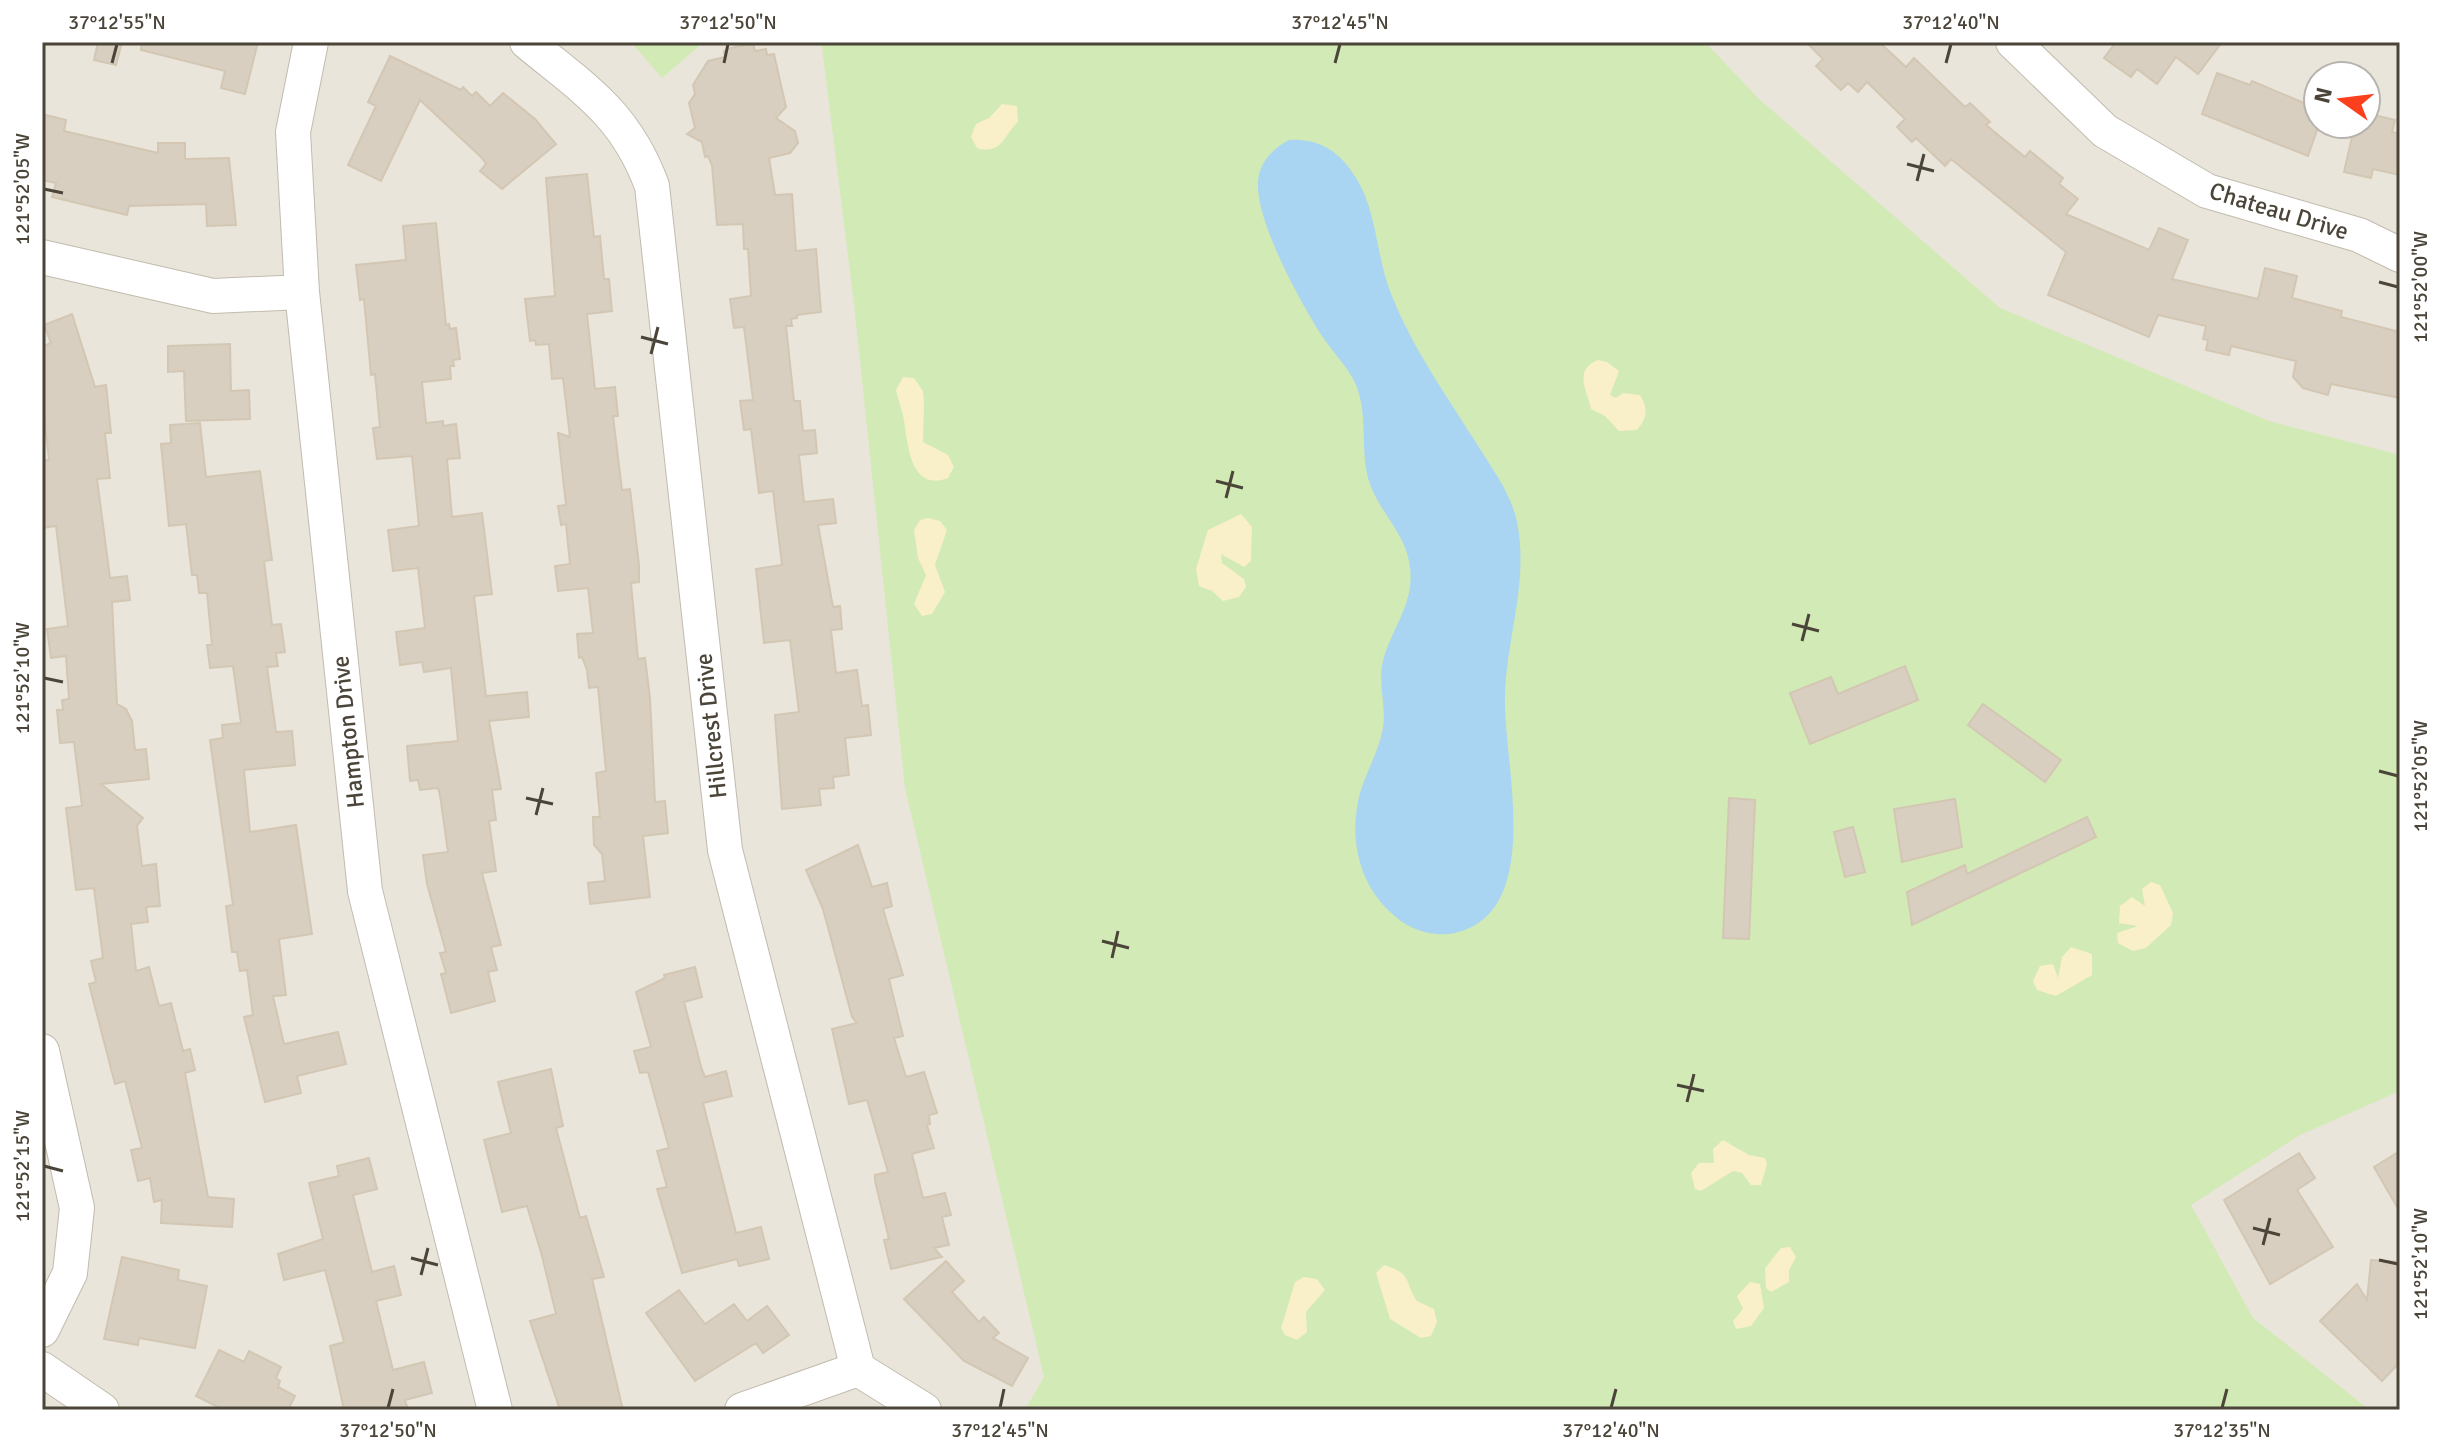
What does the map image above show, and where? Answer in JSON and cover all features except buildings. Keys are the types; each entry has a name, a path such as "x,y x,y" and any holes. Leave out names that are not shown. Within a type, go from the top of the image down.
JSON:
{"street":[{"name":"Hampton Drive","path":"311,42 293,132 302,292 365,891 495,1410"},
{"name":"Hillcrest Drive","path":"527,42 613,113 635,147 652,186 725,850 858,1369"},
{"name":"Chateau Drive","path":"2013,42 2105,131 2207,191 2359,235 2400,255"},
{"path":"42,257 213,296 302,292"},
{"path":"42,1051 77,1208 70,1273 42,1330"},
{"path":"42,1369 102,1410"},
{"path":"742,1410 858,1369 924,1410"}],"shaded area":[{"path":"42,42 2400,42 2400,1410 42,1410"}],"green space":[{"path":"631,42 704,42 662,78"},
{"path":"816,42 1705,42 1760,100 2000,308 2269,421 2400,455 2400,1091 2300,1135 2191,1205 2253,1318 2370,1410 1025,1410 1044,1377 905,788 854,304 822,47"}],"sand":[{"path":"1002,104 1017,106 1018,122 997,147 977,148 971,137 976,124 989,118"},
{"path":"1598,360 1607,362 1619,371 1610,395 1616,398 1623,393 1640,395 1646,413 1637,430 1619,431 1605,416 1591,409 1584,376 1590,365"},
{"path":"903,377 914,378 923,391 923,442 948,455 954,467 948,478 935,481 925,478 912,461 896,390"},
{"path":"1241,514 1252,527 1251,561 1244,567 1221,554 1222,563 1244,579 1246,587 1239,597 1223,601 1212,591 1199,586 1196,569 1208,530"},
{"path":"920,520 940,521 947,530 935,565 945,592 932,614 922,616 914,604 926,575 918,558 914,530"},
{"path":"2151,882 2160,885 2173,913 2171,925 2146,948 2133,951 2118,943 2117,933 2138,926 2119,923 2120,906 2132,897 2145,906 2142,889"},
{"path":"2071,947 2092,954 2092,975 2056,996 2037,990 2033,981 2040,966 2053,964 2058,978 2062,957"},
{"path":"1723,1140 1749,1155 1765,1158 1767,1164 1761,1185 1751,1185 1742,1173 1733,1171 1701,1191 1695,1189 1691,1173 1699,1163 1714,1163 1713,1149"},
{"path":"1790,1247 1796,1257 1789,1270 1789,1282 1771,1292 1766,1288 1765,1268 1781,1248"},
{"path":"1384,1265 1404,1275 1417,1301 1434,1309 1437,1322 1431,1336 1421,1338 1390,1319 1376,1273"},
{"path":"1304,1277 1317,1279 1325,1290 1306,1312 1307,1332 1297,1340 1285,1335 1281,1328 1295,1282"},
{"path":"1750,1282 1760,1284 1764,1308 1751,1326 1736,1329 1733,1321 1743,1309 1737,1296"}],"water":[{"path":"1289,140 1310,141 1328,148 1356,178 1368,205 1385,277 1399,312 1431,372 1502,484 1517,522 1519,587 1505,694 1512,792 1510,865 1501,896 1483,919 1455,933 1431,933 1402,922 1373,891 1365,877 1356,845 1360,793 1382,733 1383,661 1408,599 1410,572 1401,538 1370,484 1365,460 1362,409 1356,385 1301,301 1280,260 1264,218 1259,199 1261,169 1272,152"}]}
